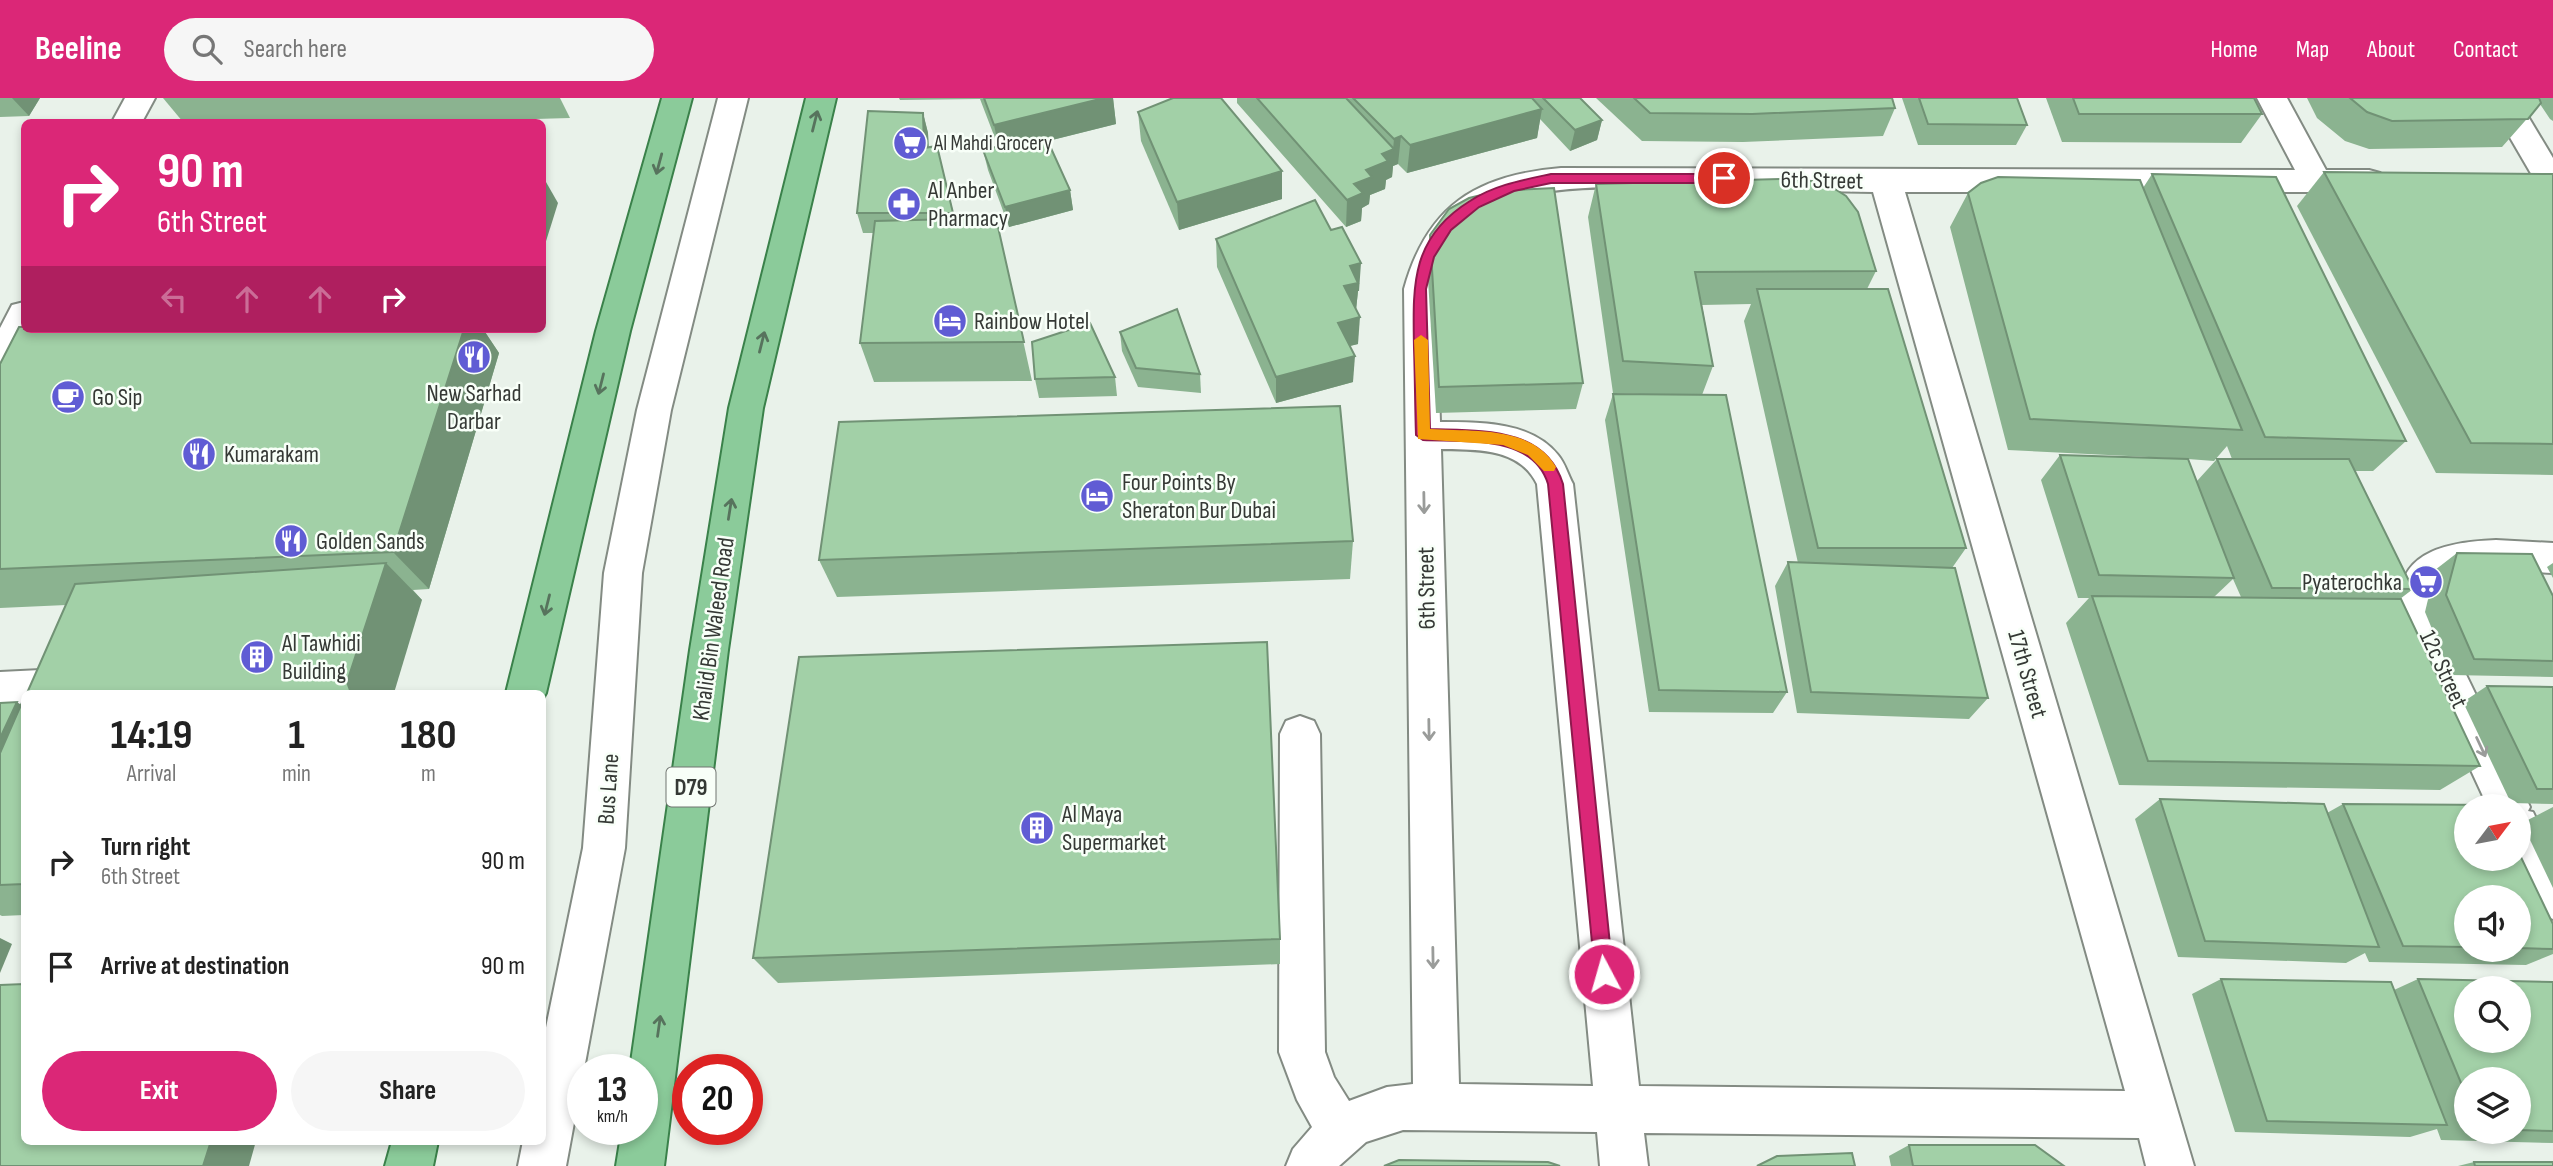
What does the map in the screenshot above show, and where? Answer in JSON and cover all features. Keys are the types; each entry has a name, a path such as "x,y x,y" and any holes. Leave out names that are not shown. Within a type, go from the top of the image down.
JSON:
{"main road":[{"path":"527,690 613,331 677,98"},
{"name":"Khalid Bin Waleed Road","path":"640,1166 709,650 746,408 821,98"},
{"path":"409,1166 414,1145"}],"street":[{"path":"129,119 140,98"},
{"name":"Bus Lane","path":"542,1166 604,848 623,573 654,410 733,98"},
{"path":"2272,98 2316,180"},
{"path":"2502,98 2543,181"},
{"name":"6th Street","path":"1436,1108 1420,289 1428,256 1446,227 1475,204 1510,187 1551,178 2399,181"},
{"name":"17th Street","path":"1886,181 2170,1166"},
{"path":"21,320 0,360 40,359"},
{"path":"1423,435 1490,438 1520,443 1544,460 1552,471 1617,1110 1625,1166"},
{"name":"12c Street","path":"2503,794 2420,619 2416,594 2424,574 2443,562 2469,557 2553,558"},
{"path":"0,689 61,686"},
{"path":"1300,734 1302,1052 1310,1080 1323,1106 1342,1129"},
{"path":"2531,853 2553,899"},
{"path":"1310,1166 1325,1144 1342,1129 1371,1114 1403,1107 2155,1115"}],"building":[{"path":"984,98 1104,98 994,125"},
{"path":"1173,98 1221,98 1282,171 1177,202 1138,112"},
{"path":"1257,98 1346,98 1394,149 1382,154 1388,161 1366,170 1372,177 1354,184 1363,193 1347,200"},
{"path":"1353,98 1532,98 1542,109 1410,145 1401,136 1394,139"},
{"path":"1543,98 1580,98 1602,120 1575,130"},
{"path":"1634,98 1892,98 1895,108 1752,114 1650,113"},
{"path":"1919,98 2017,98 2027,125 1928,124"},
{"path":"2073,98 2254,98 2262,114 2079,114"},
{"path":"2350,98 2539,98 2541,103 2528,119 2392,121 2367,112"},
{"path":"868,111 923,113 924,148 937,146 953,213 857,213"},
{"path":"1045,135 1070,190 1005,207 983,150"},
{"path":"2324,172 2553,174 2553,444 2471,443"},
{"path":"2152,174 2276,177 2406,441 2265,437"},
{"path":"1998,177 2140,180 2242,430 2030,419 1968,193 1981,183"},
{"path":"1780,179 1812,181 1830,186 1846,196 1858,212 1876,271 1695,272 1713,366 1623,361 1596,184"},
{"path":"1554,188 1583,383 1439,387 1430,235 1449,209 1469,198 1498,191"},
{"path":"1315,200 1331,230 1342,227 1361,263 1350,266 1358,283 1344,286 1360,317 1338,323 1355,356 1276,377 1216,239"},
{"name":"Rainbow Hotel","path":"996,218 1024,342 860,343 875,221"},
{"path":"1757,289 1888,289 1966,548 1818,548"},
{"path":"1177,309 1200,374 1136,368 1120,332"},
{"path":"1090,323 1115,377 1035,379 1032,342"},
{"path":"19,327 21,333 463,333 393,552 0,569 0,364"},
{"path":"1613,394 1726,395 1787,692 1659,690"},
{"name":"Four Points By Sheraton Bur Dubai","path":"1340,406 1353,541 819,560 839,422"},
{"path":"2060,455 2188,459 2234,578 2099,575"},
{"path":"2217,459 2349,459 2413,589 2272,588"},
{"path":"2457,553 2532,554 2553,596 2553,661 2474,659 2446,595"},
{"path":"1788,562 1955,568 1988,698 1811,692"},
{"path":"386,563 347,682 350,690 28,690 75,584"},
{"path":"2092,596 2401,599 2480,766 2148,761"},
{"name":"Al Maya Supermarket","path":"1267,642 1280,939 753,958 799,657"},
{"path":"2487,686 2553,687 2553,789 2537,789"},
{"path":"17,702 0,738 0,703"},
{"path":"21,705 21,884 0,885 0,753"},
{"path":"2160,799 2324,804 2379,947 2205,941"},
{"path":"2343,804 2454,805 2454,872 2528,872 2553,924 2553,949 2531,948 2531,885 2454,885 2454,947 2403,946"},
{"path":"2221,979 2391,982 2447,1125 2267,1121"},
{"path":"2418,979 2454,980 2454,1053 2531,1053 2531,982 2553,982 2553,1131 2531,1130 2531,1067 2454,1067"},
{"path":"21,984 21,1145 210,1145 203,1166 0,1166 0,985"},
{"path":"1909,1145 2035,1145 2064,1166 1913,1166"},
{"path":"1852,1153 1855,1166 1757,1166 1777,1156"},
{"path":"1399,1160 1548,1162 1560,1166 1384,1166"},
{"path":"2474,1162 2553,1162 2553,1166 2475,1166"}],"slow traffic":[{"path":"1421,340 1423,435 1504,439 1520,443 1533,450 1549,467"}],"place":[{"name":"Al Mahdi Grocery","path":"910,143"},
{"name":"Al Anber Pharmacy","path":"904,204"},
{"name":"Rainbow Hotel","path":"950,321"},
{"name":"New Sarhad Darbar","path":"474,357"},
{"name":"Go Sip","path":"68,397"},
{"name":"Kumarakam","path":"199,454"},
{"name":"Four Points By Sheraton Bur Dubai","path":"1097,496"},
{"name":"Golden Sands","path":"291,541"},
{"name":"Pyaterochka","path":"2426,582"},
{"name":"Al Tawhidi Building","path":"257,657"},
{"name":"Al Maya Supermarket","path":"1037,828"}],"route":[{"path":"1604,974 1552,471 1533,450 1520,443 1504,439 1423,435 1420,289 1428,256 1446,227 1475,204 1510,187 1551,178 1724,178"}]}
